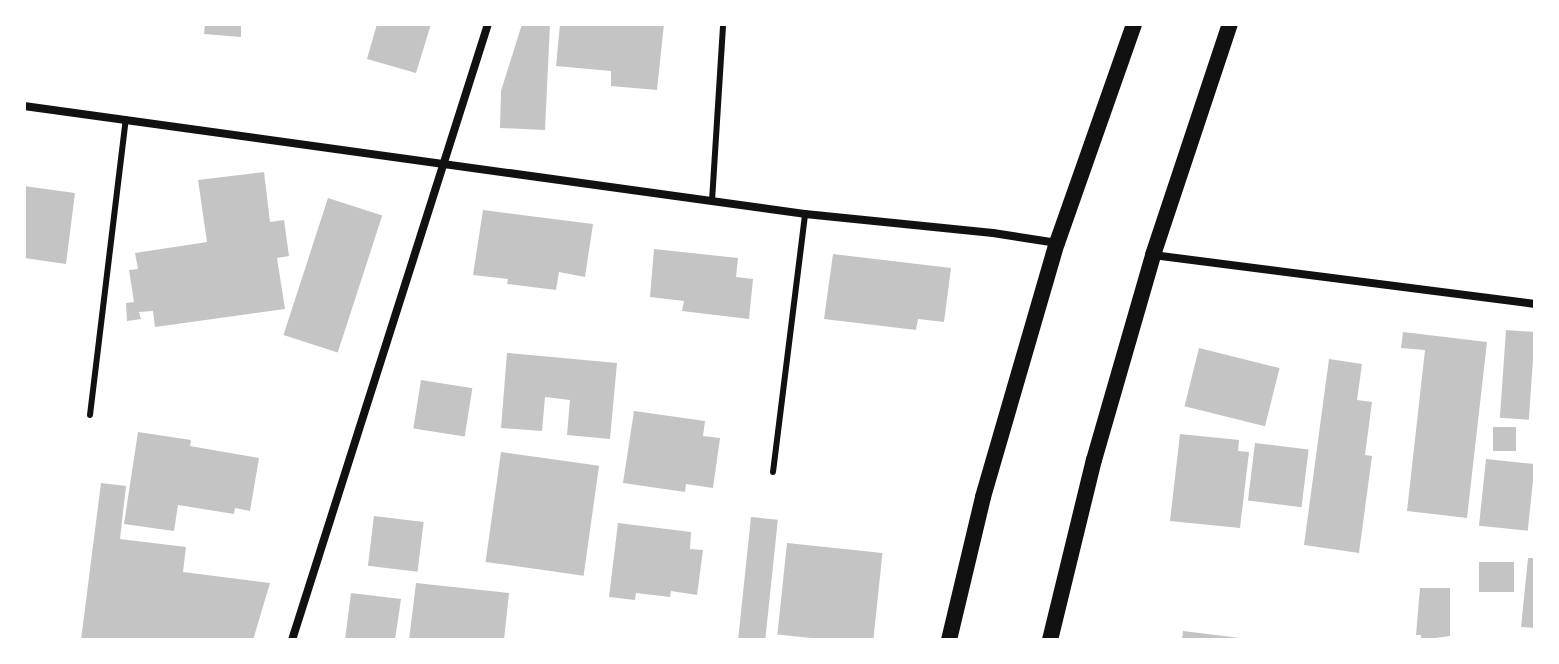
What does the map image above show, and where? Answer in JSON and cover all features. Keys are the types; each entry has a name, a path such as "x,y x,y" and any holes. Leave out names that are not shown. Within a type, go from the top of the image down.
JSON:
{"main road":[{"path":"949,640 983,497 1057,243 1134,24"},
{"path":"1050,640 1094,460 1153,255 1230,24"}],"street":[{"path":"292,640 446,164 488,24"},
{"path":"24,106 805,214 993,233 1057,243"},
{"path":"1153,255 1535,304"}],"lane":[{"path":"712,201 723,24"},
{"path":"90,415 126,119"},
{"path":"773,472 805,214"}],"building":[{"path":"205,24 241,24 241,37 204,34"},
{"path":"377,24 431,24 416,73 367,59"},
{"path":"522,24 550,24 545,130 500,128 501,91"},
{"path":"560,24 664,24 657,90 611,86 611,71 556,66"},
{"path":"264,172 270,222 284,220 289,256 277,258 285,309 155,327 153,311 139,312 141,319 127,321 126,303 134,302 129,270 138,269 135,253 207,242 198,180"},
{"path":"24,186 75,193 66,264 24,258"},
{"path":"328,198 382,216 338,353 284,335"},
{"path":"483,210 593,224 585,277 559,272 556,290 507,284 508,279 473,275"},
{"path":"654,249 738,258 736,277 753,279 749,319 682,311 684,301 650,297"},
{"path":"833,254 951,268 944,322 918,319 916,330 824,319"},
{"path":"1506,330 1535,332 1529,420 1500,418"},
{"path":"1403,332 1487,342 1467,518 1407,511 1425,350 1401,348"},
{"path":"1199,348 1280,368 1265,426 1184,406"},
{"path":"507,353 617,363 610,439 567,435 570,400 545,397 542,431 501,428"},
{"path":"1329,359 1362,364 1357,400 1372,402 1365,455 1372,456 1359,553 1304,545"},
{"path":"421,380 472,388 465,437 413,428"},
{"path":"634,411 705,421 703,436 720,438 713,488 686,484 685,492 623,483"},
{"path":"1493,427 1516,427 1516,451 1493,451"},
{"path":"138,432 191,440 190,446 259,458 250,511 235,508 234,514 178,505 174,531 124,524"},
{"path":"1180,434 1239,440 1238,451 1249,452 1240,528 1170,521"},
{"path":"1255,443 1309,450 1302,507 1248,501"},
{"path":"501,452 599,466 584,576 486,562"},
{"path":"1486,459 1535,464 1528,531 1479,526"},
{"path":"101,483 126,486 120,539 186,547 183,572 270,583 253,640 81,640"},
{"path":"374,516 424,522 418,572 368,566"},
{"path":"751,517 778,520 765,640 738,640"},
{"path":"618,523 691,532 690,549 703,550 697,595 671,591 670,597 636,593 635,600 609,597"},
{"path":"787,543 882,553 873,640 830,640 777,634"},
{"path":"1528,558 1535,558 1535,628 1521,627"},
{"path":"1479,562 1514,562 1514,592 1479,592"},
{"path":"416,583 509,593 504,640 409,640"},
{"path":"1420,588 1450,588 1450,636 1421,640 1421,635 1416,635"},
{"path":"351,593 401,599 395,640 345,640"},
{"path":"1183,631 1240,638 1240,640 1182,640"}]}
